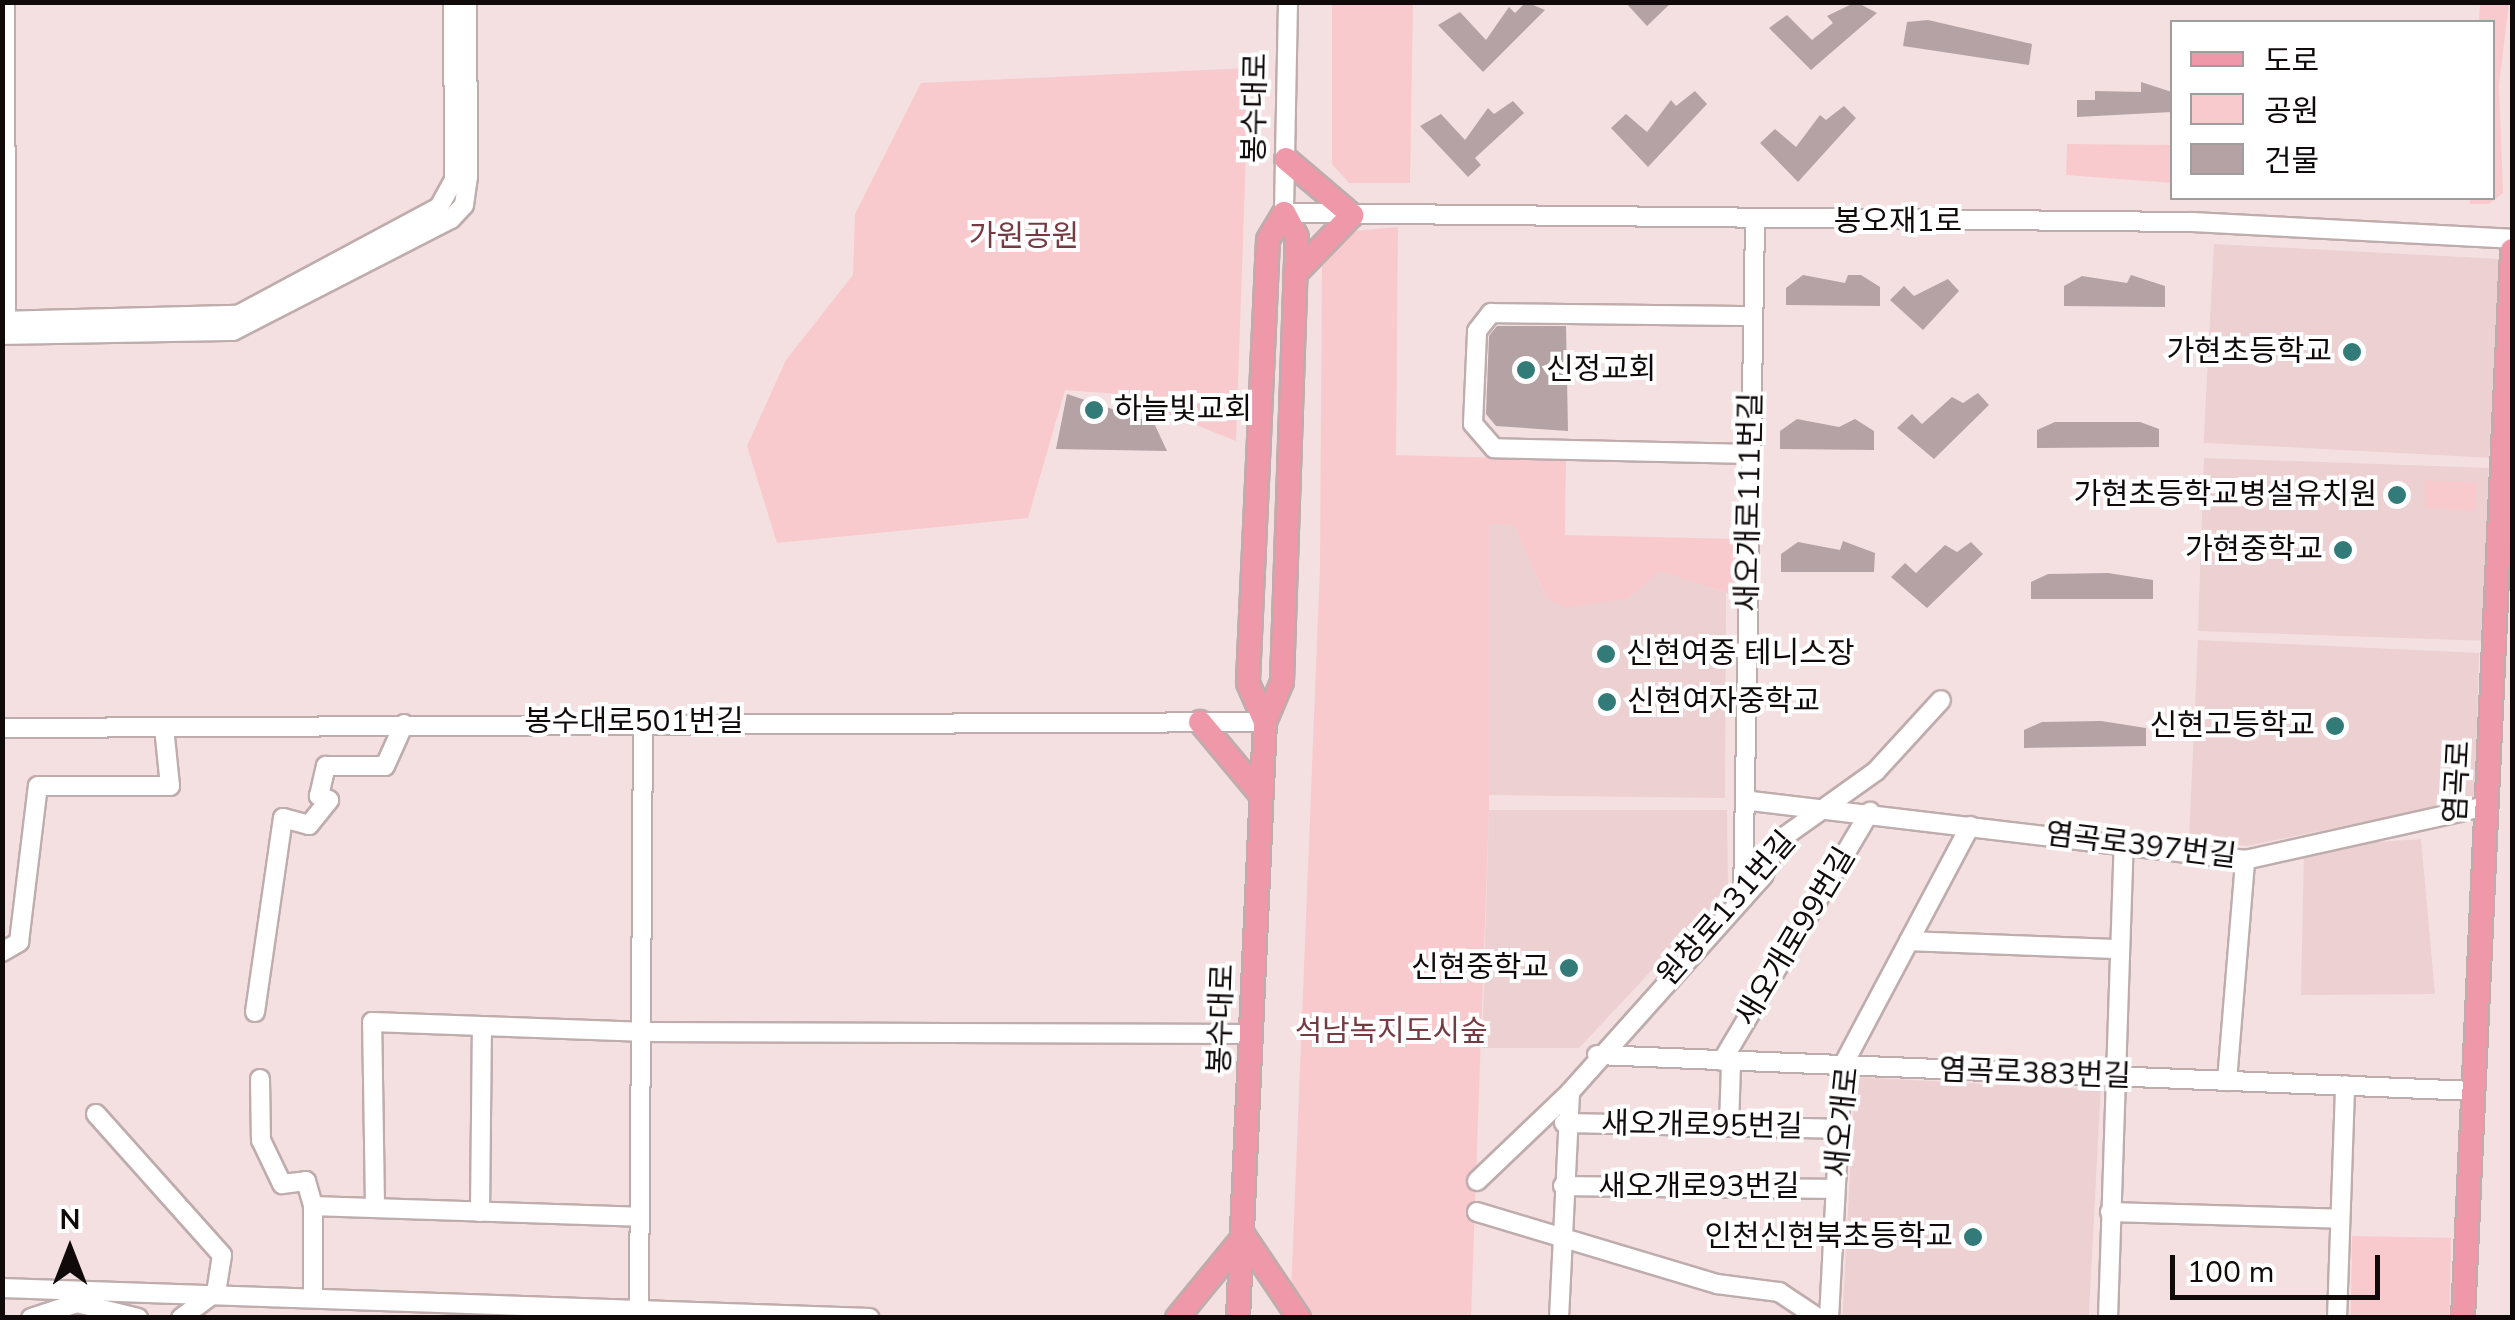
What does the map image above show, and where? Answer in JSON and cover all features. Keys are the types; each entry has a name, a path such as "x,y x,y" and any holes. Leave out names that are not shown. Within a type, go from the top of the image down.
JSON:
{"main road":[{"path":"1286,159 1352,215 1296,273"},
{"name":"봉수대로","path":"1238,1318 1265,722 1282,682 1298,237 1284,214 1268,240 1248,683 1265,722"},
{"name":"염곡로","path":"2464,1318 2512,250"},
{"path":"1200,722 1261,795"},
{"path":"1177,1318 1244,1236 1299,1318"}],"street":[{"path":"4,328 238,315 439,207 454,180 453,2"},
{"path":"4,328 233,332 451,219 464,204 468,176 467,2"},
{"name":"봉수대로","path":"1284,214 1288,2"},
{"path":"4,10 4,328"},
{"name":"봉오재1로","path":"1284,214 2270,224 2512,238"},
{"name":"새오개로111번길","path":"1744,899 1750,801 1755,221"},
{"path":"1750,454 1494,448 1473,424 1478,331 1492,313 1753,316"},
{"name":"원창로131번길","path":"1477,1181 1570,1092 1598,1056 1744,899 1778,840 1876,771 1941,700"},
{"path":"639,1308 643,720"},
{"name":"봉수대로501번길","path":"2,728 643,720 1265,722"},
{"path":"255,1012 283,818 309,825 329,800 318,796 326,766 385,766 404,724"},
{"path":"2,952 19,942 38,786 170,786 164,727"},
{"path":"1750,801 1970,826"},
{"name":"염곡로397번길","path":"1970,826 2245,860 2487,806"},
{"name":"새오개로99번길","path":"1727,1062 1870,812"},
{"name":"새오개로","path":"1828,1318 1842,1067 1970,826"},
{"path":"2108,1318 2113,1076 2124,845"},
{"path":"2227,1080 2245,860"},
{"path":"1909,940 2119,949"},
{"path":"376,1206 372,1022 640,1032 1252,1034"},
{"path":"480,1212 482,1026"},
{"name":"새오개로99번길","path":"1598,1056 1842,1067"},
{"path":"1727,1062 1729,1127"},
{"name":"염곡로383번길","path":"1842,1067 2474,1091"},
{"path":"260,1079 261,1140 282,1184 306,1181 313,1206 312,1295"},
{"path":"2337,1318 2345,1085"},
{"name":"원창로131번길","path":"1559,1318 1564,1124 1570,1092"},
{"path":"96,1114 222,1255 216,1292 181,1318"},
{"name":"새오개로95번길","path":"1564,1124 1839,1129"},
{"name":"새오개로93번길","path":"1563,1186 1836,1189"},
{"path":"313,1206 637,1217"},
{"path":"1477,1212 1718,1284 1780,1292 1818,1318"},
{"path":"2110,1212 2340,1219"},
{"path":"2,1288 312,1295 869,1318"},
{"path":"31,1318 77,1304 138,1318"}],"shaded area":[{"name":"가현초등학교","path":"2214,244 2500,259 2489,458 2204,443"},
{"name":"가현중학교","path":"2204,458 2489,468 2483,641 2198,631"},
{"name":"신현여자중학교","path":"1489,523 1514,525 1547,599 1627,599 1660,570 1726,593 1725,798 1489,795"},
{"name":"신현고등학교","path":"2198,640 2479,653 2475,799 2247,846 2189,839"},
{"name":"신현중학교","path":"1489,810 1727,810 1728,889 1579,1048 1482,1048"},
{"path":"2421,839 2435,994 2301,995 2304,847"},
{"name":"인천신현북초등학교","path":"1855,1077 2101,1090 2089,1318 1842,1317"}],"green space":[{"path":"1332,3 1413,3 1410,183 1349,183 1332,164"},
{"path":"2480,3 2509,3 2499,85 2503,193 2495,199 2495,20 2479,20"},
{"name":"가원공원","path":"1249,68 1236,441 1119,394 1065,390 1028,518 777,543 747,446 786,360 853,275 855,214 921,83"},
{"path":"2067,144 2170,145 2170,183 2066,175"},
{"path":"2470,200 2494,200 2489,204 2470,204"},
{"name":"석남녹지도시숲","path":"1398,227 1396,455 1566,460 1565,535 1737,539 1739,597 1660,571 1627,599 1567,608 1547,599 1514,525 1489,524 1489,810 1471,1317 1314,1317 1291,1293 1320,566 1322,260 1343,232"},
{"path":"2426,480 2477,483 2475,511 2425,508"},
{"path":"2352,1236 2451,1238 2450,1318 2351,1317"}],"building":[{"path":"1526,2 1545,10 1483,72 1438,25 1460,12 1486,40 1509,7 1515,13"},
{"path":"1625,2 1672,2 1647,26"},
{"path":"1856,2 1877,13 1811,70 1769,28 1787,15 1812,40 1833,23 1827,16"},
{"path":"1928,20 2032,44 2029,65 1903,46 1907,22"},
{"path":"2141,82 2170,91 2170,112 2077,117 2077,100 2095,100 2095,91 2141,92"},
{"path":"1695,91 1707,104 1648,167 1611,128 1626,114 1647,132 1671,100 1676,106"},
{"path":"1513,101 1524,113 1475,158 1481,165 1468,177 1420,126 1441,114 1465,140 1488,108 1494,114"},
{"path":"1844,106 1856,118 1798,182 1760,143 1775,129 1796,147 1820,115 1826,120"},
{"path":"1803,275 1845,283 1848,275 1861,275 1880,287 1880,306 1786,305 1786,288"},
{"path":"2131,275 2165,286 2165,307 2064,306 2064,286 2082,276 2127,283"},
{"path":"1948,279 1959,291 1923,330 1890,300 1904,286 1914,296"},
{"name":"신정교회","path":"1497,326 1566,326 1568,431 1496,426 1486,414 1489,336"},
{"path":"1978,393 1989,405 1934,459 1897,428 1912,414 1922,424 1952,397 1963,403"},
{"name":"하늘빛교회","path":"1067,394 1154,423 1167,451 1056,449"},
{"path":"1797,419 1839,427 1855,419 1874,431 1874,450 1780,449 1780,431"},
{"path":"2055,422 2140,422 2159,429 2159,447 2037,448 2037,430"},
{"path":"1843,541 1875,553 1874,572 1781,572 1781,554 1798,542 1840,550"},
{"path":"1971,542 1983,554 1927,608 1891,577 1905,563 1916,573 1945,545 1957,552"},
{"path":"2108,573 2153,580 2153,599 2031,599 2031,582 2048,574"},
{"path":"2101,721 2146,728 2146,746 2024,748 2024,730 2042,722"}],"place":[{"name":"가현초등학교","path":"2352,352"},
{"name":"신정교회","path":"1526,370"},
{"name":"하늘빛교회","path":"1094,410"},
{"name":"가현초등학교병설유치원","path":"2397,495"},
{"name":"가현중학교","path":"2343,550"},
{"name":"신현여중 테니스장","path":"1606,654"},
{"name":"신현여자중학교","path":"1607,702"},
{"name":"신현고등학교","path":"2335,726"},
{"name":"신현중학교","path":"1569,968"},
{"name":"인천신현북초등학교","path":"1973,1237"}]}
